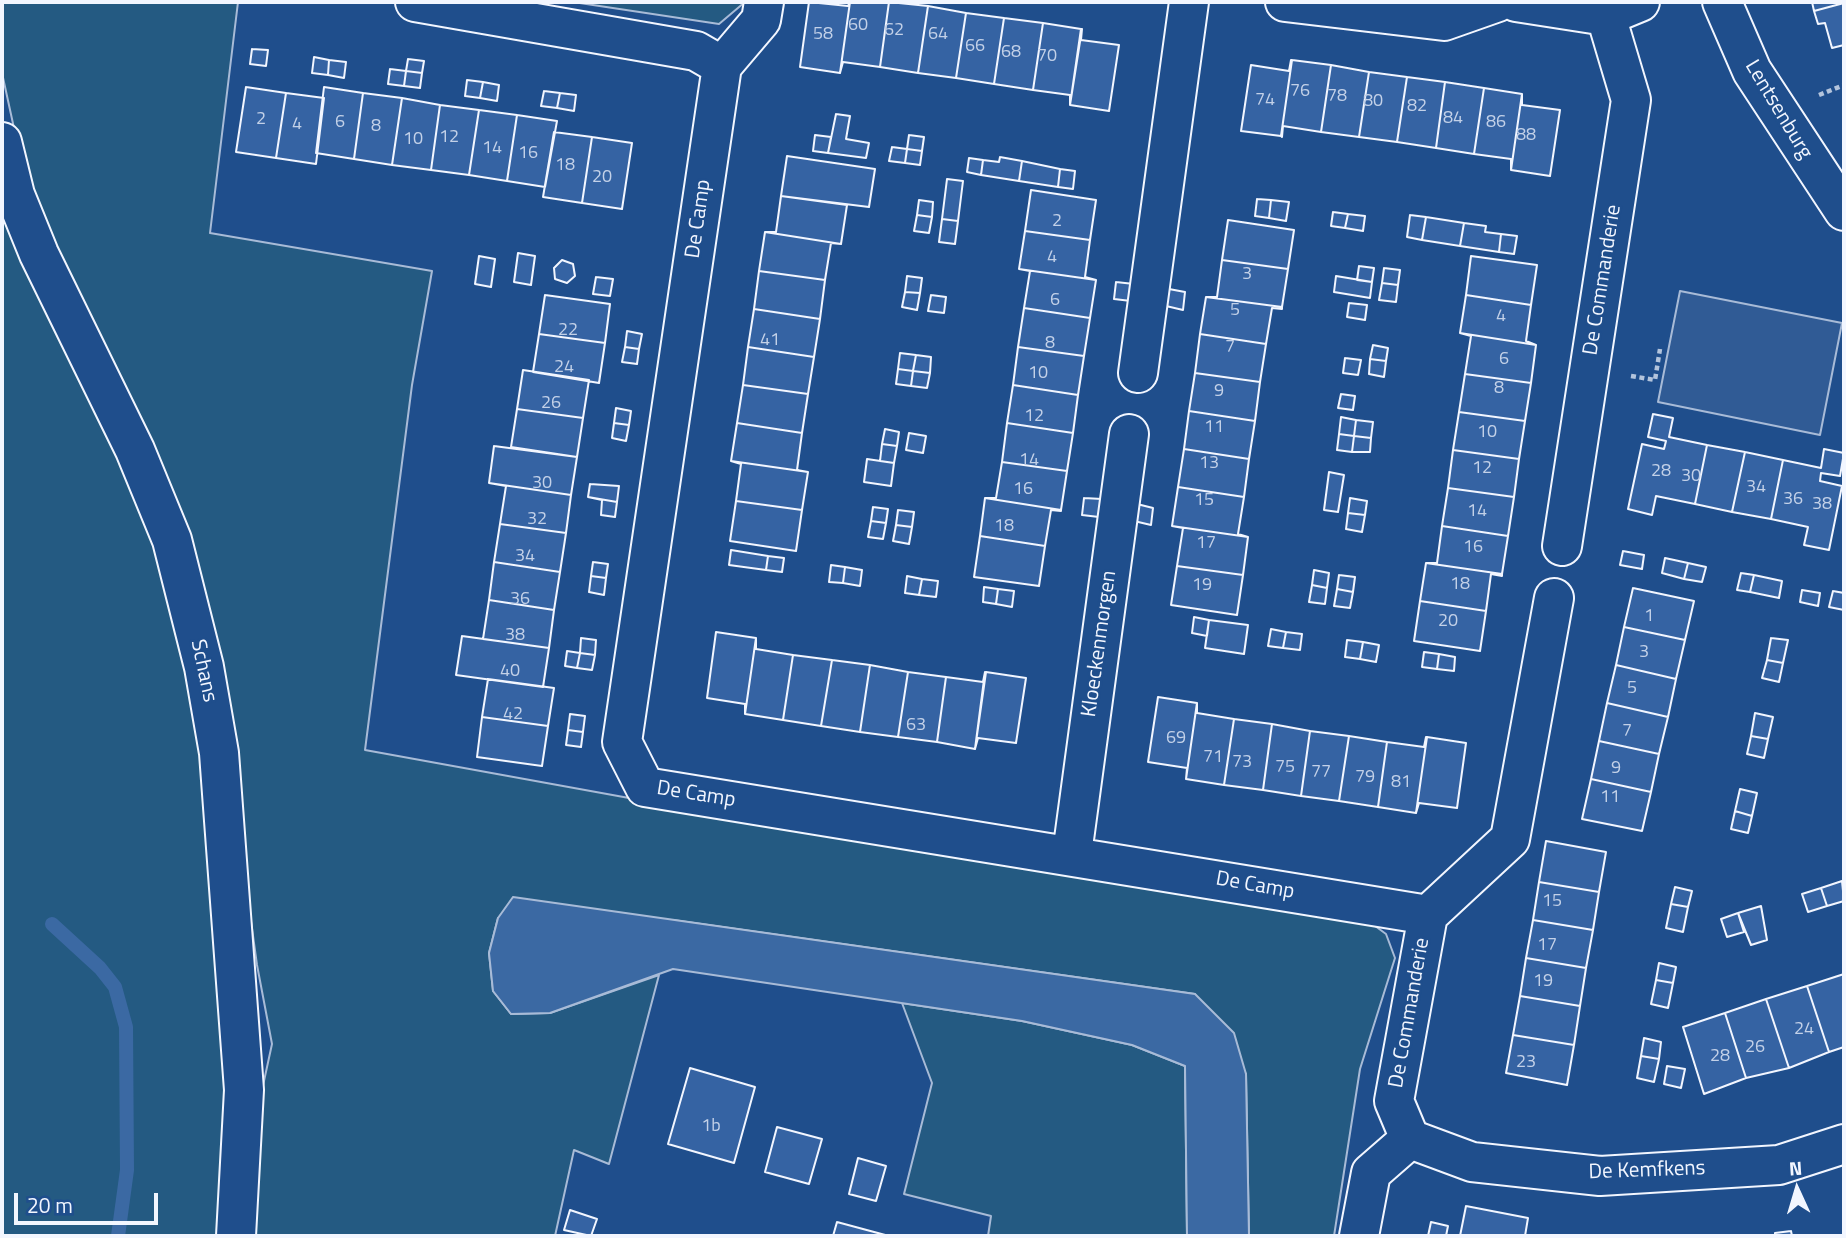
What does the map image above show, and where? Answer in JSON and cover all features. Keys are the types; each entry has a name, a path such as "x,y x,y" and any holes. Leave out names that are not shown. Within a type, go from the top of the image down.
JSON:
{"street":[{"path":"415,2 696,51 722,66 761,20 764,2"},
{"path":"1138,373 1189,2"},
{"path":"1285,2 1444,21 1498,2"},
{"path":"1516,2 1606,16 1640,2"},
{"name":"Lentsenburg","path":"1722,2 1752,71 1844,211"},
{"name":"De Commanderie","path":"1562,546 1631,100 1606,16"},
{"name":"De Camp","path":"722,66 622,742 645,787 1428,915"},
{"name":"Schans","path":"2,142 15,195 39,254 135,450 172,540 204,667 219,752 244,1090 236,1236"},
{"name":"Kloeckenmorgen","path":"1072,855 1129,434"},
{"name":"De Commanderie","path":"1410,1139 1394,1101 1428,915 1510,839 1554,598"},
{"path":"1359,1236 1371,1172 1410,1139"},
{"name":"De Kemfkens","path":"1410,1139 1472,1162 1600,1176 1779,1165 1844,1144"}],"shaded area":[{"path":"2,2 238,2 210,233 432,271 412,385 365,750 805,830 1367,920 1386,934 1395,958 1360,1069 1334,1236 1249,1236 1246,1074 1195,994 673,920 498,918 489,953 493,991 511,1014 550,1013 659,975 609,1164 574,1150 555,1236 239,1236 254,1127 272,1044 257,965 216,667 32,211 2,73"},
{"path":"573,2 745,2 719,24"},
{"path":"2,194 136,483 181,628 203,774 229,1114 220,1236 2,1236"},
{"path":"1680,291 1842,323 1820,435 1658,402"},
{"path":"513,897 1195,994 1234,1033 1246,1074 1249,1236 1187,1236 1185,1066 1132,1045 1022,1021 673,969 550,1013 511,1014 493,991 489,953 498,918"},
{"path":"902,1003 1022,1021 1132,1045 1185,1066 1187,1236 988,1236 991,1216 904,1194 932,1083"}],"building":[{"path":"809,2 848,6 850,2 840,73 800,67"},
{"path":"850,2 889,2 880,67 843,62 840,73"},
{"path":"889,2 928,6 918,73 880,67"},
{"path":"1812,2 1844,2 1844,3 1814,11"},
{"path":"1844,3 1844,45 1832,48 1825,23 1818,24 1814,11"},
{"path":"928,6 966,13 956,78 918,73"},
{"path":"966,13 1004,18 994,84 956,78"},
{"path":"1004,18 1043,23 1033,90 994,84"},
{"path":"1043,23 1081,29 1070,105 1070,95 1033,90"},
{"path":"1082,29 1081,40 1119,45 1109,111 1070,105"},
{"path":"252,49 268,50 266,66 250,64"},
{"path":"314,57 329,60 328,75 312,73"},
{"path":"408,59 424,61 422,73 406,71"},
{"path":"329,60 346,62 344,78 328,75"},
{"path":"1291,60 1281,136 1241,131 1251,65 1289,71"},
{"path":"1292,60 1331,65 1321,132 1283,126 1282,137 1281,136"},
{"path":"1331,65 1369,72 1359,137 1321,132"},
{"path":"390,69 406,71 404,86 388,84"},
{"path":"406,71 422,73 420,88 404,86"},
{"path":"1369,72 1407,77 1397,142 1359,137"},
{"path":"1407,77 1445,82 1436,148 1397,142"},
{"path":"467,80 483,82 480,98 465,96"},
{"path":"483,82 499,85 497,101 480,98"},
{"path":"1445,82 1484,88 1474,154 1436,148"},
{"path":"246,87 286,93 276,158 236,152"},
{"path":"324,87 363,93 354,159 316,153"},
{"path":"1484,88 1522,94 1511,170 1511,159 1474,154"},
{"path":"544,91 560,93 557,108 541,106"},
{"path":"286,93 324,98 316,164 276,158"},
{"path":"363,93 402,98 392,165 354,159"},
{"path":"560,93 576,95 574,111 557,108"},
{"path":"1522,94 1522,105 1560,110 1550,176 1511,170"},
{"path":"402,98 440,105 431,170 392,165"},
{"path":"440,105 479,110 469,175 431,170"},
{"path":"479,110 517,115 507,181 469,175"},
{"path":"836,114 850,116 846,139 869,143 866,158 828,153"},
{"path":"517,115 557,121 545,187 507,181"},
{"path":"554,132 592,137 582,203 543,197"},
{"path":"815,135 831,137 828,153 813,151"},
{"path":"909,135 924,137 922,151 907,149"},
{"path":"592,137 632,143 622,209 582,203"},
{"path":"892,147 907,149 905,163 889,161"},
{"path":"907,149 922,151 920,165 905,163"},
{"path":"787,156 875,169 869,207 781,196"},
{"path":"1000,157 1022,161 1019,181 981,175 983,160 999,162"},
{"path":"969,158 983,160 981,175 967,172"},
{"path":"1022,161 1060,169 1058,187 1019,181"},
{"path":"1060,169 1075,171 1073,189 1058,187"},
{"path":"947,179 963,181 958,221 942,219"},
{"path":"1031,190 1096,200 1090,240 1025,231"},
{"path":"781,196 847,205 841,244 765,232 776,232"},
{"path":"1257,199 1271,200 1269,218 1255,216"},
{"path":"919,200 933,202 932,217 917,215"},
{"path":"1271,200 1289,202 1286,221 1269,218"},
{"path":"1333,212 1348,214 1345,228 1331,226"},
{"path":"1348,214 1365,216 1363,231 1345,228"},
{"path":"917,215 932,217 929,233 914,231"},
{"path":"1410,215 1426,217 1422,240 1407,237"},
{"path":"1426,217 1464,223 1460,246 1422,240"},
{"path":"942,219 958,221 955,244 939,242"},
{"path":"1228,220 1294,230 1288,269 1222,260"},
{"path":"1464,223 1486,226 1485,232 1501,234 1499,252 1460,246"},
{"path":"1025,231 1090,240 1085,277 1096,280 1019,269"},
{"path":"765,232 841,244 831,243 825,280 759,271"},
{"path":"1501,234 1517,236 1514,254 1499,252"},
{"path":"518,253 535,256 531,285 514,282"},
{"path":"479,256 495,259 491,287 475,284"},
{"path":"1471,256 1537,265 1531,305 1466,295"},
{"path":"562,260 573,264 575,276 567,283 555,279 554,268"},
{"path":"1222,260 1288,269 1282,307 1206,297 1217,297"},
{"path":"1359,266 1374,268 1372,282 1357,280"},
{"path":"1384,268 1400,270 1398,285 1382,283"},
{"path":"1019,269 1096,280 1090,318 1024,308 1030,271"},
{"path":"759,271 825,280 820,319 754,309"},
{"path":"907,276 922,278 920,293 905,292"},
{"path":"1336,276 1372,282 1370,298 1334,292"},
{"path":"596,277 613,279 610,296 593,294"},
{"path":"1116,282 1134,284 1131,301 1114,299"},
{"path":"1382,283 1398,285 1396,302 1379,300"},
{"path":"1169,289 1185,292 1183,310 1166,306"},
{"path":"905,292 920,293 917,310 902,307"},
{"path":"545,295 610,304 605,343 539,334"},
{"path":"931,295 946,297 944,313 928,311"},
{"path":"1466,295 1531,305 1526,341 1536,345 1460,333"},
{"path":"1206,297 1282,309 1272,308 1266,344 1200,334"},
{"path":"1349,303 1367,305 1365,320 1347,317"},
{"path":"1024,308 1090,318 1084,356 1018,347"},
{"path":"754,309 820,319 814,357 748,347"},
{"path":"627,331 642,334 639,349 625,347"},
{"path":"1460,333 1536,345 1531,383 1465,374 1471,336"},
{"path":"539,334 605,343 599,383 533,372"},
{"path":"1200,334 1266,344 1260,382 1195,373"},
{"path":"1373,345 1388,348 1386,361 1370,359"},
{"path":"625,347 639,349 637,364 622,362"},
{"path":"748,347 814,357 808,394 743,385"},
{"path":"1018,347 1084,356 1078,395 1013,385"},
{"path":"900,353 916,355 913,371 898,369"},
{"path":"916,355 931,357 930,373 913,371"},
{"path":"1345,358 1361,360 1358,375 1343,373"},
{"path":"1370,359 1386,361 1384,377 1369,374"},
{"path":"898,369 913,371 911,386 896,384"},
{"path":"523,370 589,380 583,418 517,409"},
{"path":"913,371 930,373 927,388 911,386"},
{"path":"1195,373 1260,382 1255,421 1189,411"},
{"path":"1465,374 1531,383 1525,421 1459,412"},
{"path":"743,385 808,394 802,433 737,423"},
{"path":"1013,385 1078,395 1073,433 1007,423"},
{"path":"1341,394 1355,396 1353,410 1338,408"},
{"path":"616,408 631,411 629,425 614,423"},
{"path":"517,409 583,418 577,457 511,447"},
{"path":"1189,411 1255,421 1249,459 1184,449"},
{"path":"1459,412 1525,421 1519,459 1453,450"},
{"path":"1653,414 1673,418 1669,437 1707,445 1695,504 1656,496 1652,515 1628,509 1642,444 1664,449 1666,441 1648,437"},
{"path":"1341,417 1356,420 1354,436 1339,434"},
{"path":"1356,420 1373,422 1371,438 1354,436"},
{"path":"614,423 629,425 626,441 612,438"},
{"path":"737,423 802,433 797,470 808,472 731,461"},
{"path":"1007,423 1073,433 1067,471 1002,462"},
{"path":"885,429 899,432 897,446 882,444"},
{"path":"909,433 926,436 923,453 906,450"},
{"path":"1339,434 1354,436 1352,452 1337,450"},
{"path":"1354,436 1371,438 1370,452 1352,452"},
{"path":"882,444 897,446 894,463 880,461"},
{"path":"1707,445 1745,452 1732,512 1695,504"},
{"path":"494,446 577,457 571,495 489,483"},
{"path":"1184,449 1249,459 1244,497 1178,487"},
{"path":"1824,449 1844,453 1840,476 1821,473 1820,481 1842,486 1829,550 1804,545 1808,527 1771,519 1783,460 1821,468"},
{"path":"1453,450 1519,459 1514,497 1448,488"},
{"path":"1745,452 1783,460 1771,519 1732,512"},
{"path":"867,459 894,463 891,486 864,482"},
{"path":"731,461 808,472 802,510 736,501 741,464"},
{"path":"1002,462 1067,471 1061,510 985,498 996,498"},
{"path":"1329,472 1344,475 1338,512 1324,510"},
{"path":"489,483 571,495 566,533 500,524 506,486"},
{"path":"590,484 619,486 617,502 588,497"},
{"path":"1178,487 1244,497 1238,534 1248,537 1172,526"},
{"path":"1448,488 1514,497 1508,536 1442,526"},
{"path":"588,497 617,502 615,517 601,515 602,500"},
{"path":"985,498 1061,511 1051,510 1045,546 980,536"},
{"path":"1084,498 1102,499 1099,517 1082,515"},
{"path":"1350,498 1367,501 1365,515 1348,513"},
{"path":"736,501 802,510 796,551 730,541"},
{"path":"1137,504 1153,508 1151,525 1134,521"},
{"path":"873,507 888,509 886,523 871,521"},
{"path":"898,510 914,512 912,527 896,525"},
{"path":"1348,513 1365,515 1362,532 1346,529"},
{"path":"871,521 886,523 883,539 868,537"},
{"path":"500,524 566,533 560,572 494,562"},
{"path":"896,525 912,527 909,544 893,541"},
{"path":"1172,526 1248,537 1243,575 1177,566 1183,528"},
{"path":"1442,526 1508,536 1502,574 1426,563 1437,563"},
{"path":"980,536 1045,546 1039,586 974,577"},
{"path":"731,550 768,556 766,570 729,565"},
{"path":"1623,551 1644,555 1642,569 1620,565"},
{"path":"768,556 784,558 782,572 766,570"},
{"path":"1665,558 1688,563 1684,579 1662,573"},
{"path":"494,562 560,572 554,610 489,600"},
{"path":"593,562 608,564 606,578 591,576"},
{"path":"1426,563 1502,574 1502,576 1491,574 1486,611 1420,601"},
{"path":"1688,563 1706,567 1702,582 1684,579"},
{"path":"831,565 845,567 843,583 829,582"},
{"path":"1177,566 1243,575 1237,615 1171,605"},
{"path":"845,567 862,570 860,586 843,583"},
{"path":"1314,570 1329,573 1327,588 1312,585"},
{"path":"1741,573 1754,575 1750,592 1737,590"},
{"path":"1339,575 1355,577 1353,592 1337,589"},
{"path":"1754,575 1782,581 1779,598 1750,592"},
{"path":"591,576 606,578 604,595 589,592"},
{"path":"907,576 922,579 919,595 905,593"},
{"path":"922,579 938,581 936,597 919,595"},
{"path":"1312,585 1327,588 1325,604 1309,602"},
{"path":"984,587 998,589 996,604 983,602"},
{"path":"1633,588 1694,601 1685,640 1624,627"},
{"path":"998,589 1014,591 1012,607 996,604"},
{"path":"1337,589 1353,592 1350,608 1334,606"},
{"path":"1802,590 1820,593 1818,606 1800,602"},
{"path":"1833,591 1844,593 1844,610 1829,607"},
{"path":"489,600 554,610 549,648 483,639"},
{"path":"1420,601 1486,611 1480,651 1414,641"},
{"path":"1194,617 1209,620 1207,636 1192,633"},
{"path":"1209,620 1248,625 1244,654 1205,648"},
{"path":"1624,627 1685,640 1676,679 1616,665"},
{"path":"1271,629 1286,632 1283,648 1268,646"},
{"path":"716,632 756,638 745,714 745,704 707,698"},
{"path":"1286,632 1302,634 1300,650 1283,648"},
{"path":"462,636 549,648 543,687 456,675"},
{"path":"581,638 596,640 595,655 580,653"},
{"path":"756,638 756,649 793,655 783,720 745,714"},
{"path":"1771,638 1788,640 1783,663 1767,660"},
{"path":"1347,640 1363,642 1360,659 1345,657"},
{"path":"1363,642 1379,645 1376,662 1360,659"},
{"path":"567,651 580,653 577,668 565,666"},
{"path":"1424,652 1439,654 1437,669 1422,667"},
{"path":"580,653 595,655 592,670 577,668"},
{"path":"1439,654 1455,657 1454,671 1437,669"},
{"path":"793,655 832,660 821,726 783,720"},
{"path":"832,660 870,665 860,732 821,726"},
{"path":"1767,660 1783,663 1779,682 1762,678"},
{"path":"870,665 908,672 898,737 860,732"},
{"path":"1616,665 1676,679 1668,717 1607,703"},
{"path":"908,672 946,677 937,742 898,737"},
{"path":"985,672 975,749 937,742 946,677 983,682"},
{"path":"986,672 1026,678 1016,743 978,738 975,749"},
{"path":"488,679 554,688 548,726 482,717"},
{"path":"1158,697 1197,703 1186,779 1187,768 1148,762"},
{"path":"1197,703 1197,713 1234,719 1224,785 1186,779"},
{"path":"1607,703 1668,717 1659,754 1599,741"},
{"path":"1755,713 1773,717 1768,739 1751,736"},
{"path":"570,714 585,716 583,732 568,730"},
{"path":"482,717 548,726 542,766 477,757"},
{"path":"1234,719 1272,724 1263,790 1224,785"},
{"path":"1272,724 1310,731 1301,796 1263,790"},
{"path":"568,730 583,732 581,747 566,745"},
{"path":"1310,731 1349,736 1339,801 1301,796"},
{"path":"1349,736 1387,742 1378,807 1339,801"},
{"path":"1751,736 1768,739 1764,758 1747,754"},
{"path":"1426,737 1416,813 1378,807 1387,742 1424,747"},
{"path":"1427,737 1466,743 1457,808 1419,803 1416,813"},
{"path":"1599,741 1659,754 1651,792 1591,779"},
{"path":"1591,779 1651,792 1642,831 1582,819"},
{"path":"1740,789 1757,793 1752,816 1735,811"},
{"path":"1735,811 1752,816 1748,833 1731,829"},
{"path":"1546,841 1606,852 1599,892 1539,882"},
{"path":"1842,881 1844,901 1827,906 1821,888"},
{"path":"1539,882 1599,892 1593,930 1533,920"},
{"path":"1675,887 1692,891 1688,907 1671,904"},
{"path":"1821,888 1827,906 1808,912 1802,894"},
{"path":"1671,904 1688,907 1683,932 1666,928"},
{"path":"1761,906 1767,940 1751,945 1738,913"},
{"path":"1738,913 1744,932 1727,937 1721,919"},
{"path":"1533,920 1593,930 1586,968 1526,958"},
{"path":"1526,958 1586,968 1580,1006 1520,996"},
{"path":"1659,963 1676,967 1673,983 1656,980"},
{"path":"1844,974 1844,1047 1829,1052 1807,986"},
{"path":"1656,980 1673,983 1668,1008 1651,1004"},
{"path":"1807,986 1829,1052 1789,1068 1766,999"},
{"path":"1520,996 1580,1006 1574,1045 1513,1035"},
{"path":"1766,999 1789,1068 1746,1078 1725,1013"},
{"path":"1725,1013 1746,1078 1704,1094 1683,1027"},
{"path":"1513,1035 1574,1045 1567,1085 1506,1073"},
{"path":"1644,1038 1661,1042 1659,1059 1641,1056"},
{"path":"1641,1056 1659,1059 1654,1082 1637,1078"},
{"path":"1667,1066 1685,1069 1681,1088 1664,1084"},
{"path":"690,1068 755,1087 734,1163 668,1144"},
{"path":"777,1127 822,1139 809,1184 765,1172"},
{"path":"858,1158 886,1166 876,1201 849,1194"},
{"path":"1466,1206 1528,1218 1525,1236 1460,1236"},
{"path":"570,1210 597,1219 591,1236 564,1230"},
{"path":"837,1222 889,1236 833,1236"},
{"path":"1431,1222 1448,1226 1446,1236 1428,1236"},
{"path":"1791,1231 1792,1236 1775,1236 1775,1233"}],"waterway":[{"path":"52,924 100,968 115,987 126,1027 127,1170 118,1236"}]}
